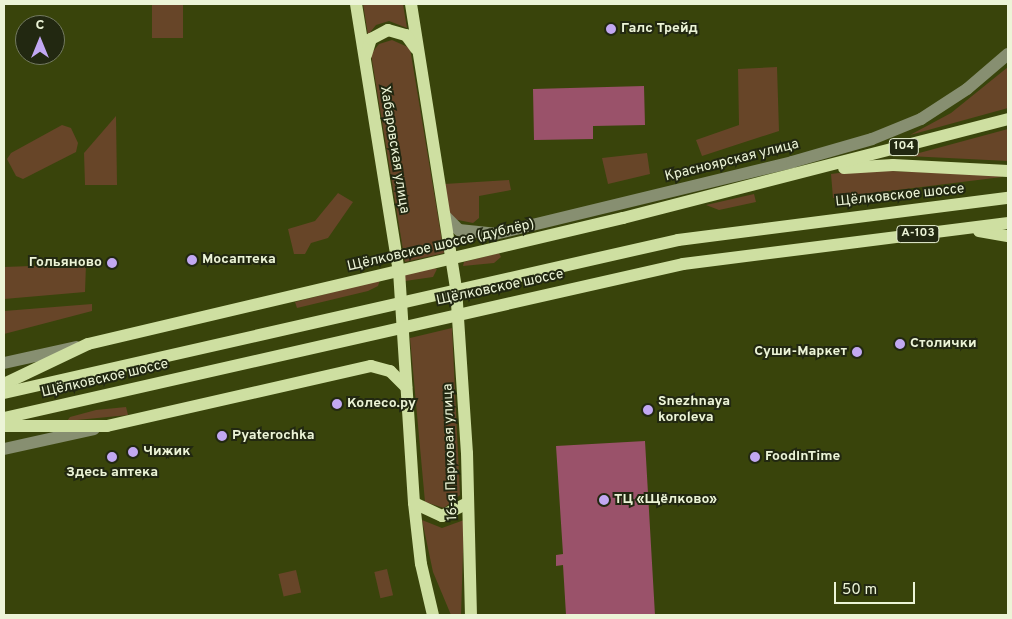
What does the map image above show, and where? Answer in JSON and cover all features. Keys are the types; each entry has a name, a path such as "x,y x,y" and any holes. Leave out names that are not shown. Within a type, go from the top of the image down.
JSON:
{"main road":[{"name":"Хабаровская улица","path":"356,4 399,271 402,301"},
{"path":"411,4 456,288"},
{"path":"365,63 371,39 388,30 406,35 419,53"},
{"name":"104","path":"800,173 1008,118"},
{"path":"800,173 893,166 1008,171"},
{"name":"Щёлковское шоссе (дублёр)","path":"4,384 88,344 452,259 800,173"},
{"name":"Щёлковское шоссе","path":"4,393 456,288 715,233 1008,198"},
{"name":"Щёлковское шоссе","path":"4,418 459,312 719,257 1008,223"},
{"path":"964,228 1008,236"},
{"name":"16-я Парковая улица","path":"456,288 459,312 468,503 471,615"},
{"path":"402,301 414,503 424,580 433,615"},
{"path":"4,426 107,426 371,366 390,371 406,388"},
{"path":"414,503 442,516 468,503"}],"street":[{"name":"Красноярская улица","path":"445,216 459,230 495,234 698,186 896,131 946,105 1008,54"},
{"name":"Щёлковское шоссе (дублёр)","path":"4,363 88,344"},
{"path":"4,449 107,426"}],"shaded area":[{"path":"152,4 183,4 183,38 152,38"},
{"path":"363,4 403,4 407,28 389,21 376,25 368,35"},
{"path":"392,40 410,48 444,253 405,262 371,54 379,44"},
{"path":"777,67 779,131 702,156 696,140 739,125 738,69"},
{"path":"1008,67 1008,108 910,135 951,113"},
{"path":"116,116 117,185 85,185 84,153"},
{"path":"62,125 71,128 78,143 76,152 23,179 16,176 7,159 11,153"},
{"path":"1008,129 1008,161 908,156"},
{"path":"647,153 650,174 608,184 602,158"},
{"path":"862,170 1001,175 1002,177 833,198 831,174"},
{"path":"509,180 511,190 479,196 479,218 473,223 453,219 447,208 444,184"},
{"path":"338,193 353,202 328,238 311,243 305,254 294,254 288,229 315,221"},
{"path":"754,194 756,202 719,210 706,205"},
{"path":"499,253 501,257 494,263 463,266 464,262"},
{"path":"86,264 85,292 4,299 4,267"},
{"path":"437,269 433,277 405,281 403,273"},
{"path":"380,280 378,286 368,291 297,308 295,302"},
{"path":"92,304 92,311 4,334 4,311"},
{"path":"452,328 460,495 444,508 425,502 410,338"},
{"path":"126,407 128,415 67,421 70,417 96,410"},
{"path":"422,520 442,528 464,520 461,615 451,615 433,572"},
{"path":"387,569 393,595 380,598 374,572"},
{"path":"296,570 301,592 284,596 278,574"}],"building":[{"path":"644,86 645,125 593,126 593,139 534,140 533,89"},
{"name":"ТЦ «Щёлково»","path":"645,441 655,615 566,615 563,565 556,566 556,555 563,554 556,446"}],"place":[{"name":"Галс Трейд","path":"611,29"},
{"name":"Мосаптека","path":"192,260"},
{"name":"Гольяново","path":"112,263"},
{"name":"Столички","path":"900,344"},
{"name":"Суши-Маркет","path":"857,352"},
{"name":"Колесо.ру","path":"337,404"},
{"name":"Snezhnaya koroleva","path":"648,410"},
{"name":"Pyaterochka","path":"222,436"},
{"name":"Чижик","path":"133,452"},
{"name":"Здесь аптека","path":"112,457"},
{"name":"FoodInTime","path":"755,457"},
{"name":"ТЦ «Щёлково»","path":"604,500"}]}
